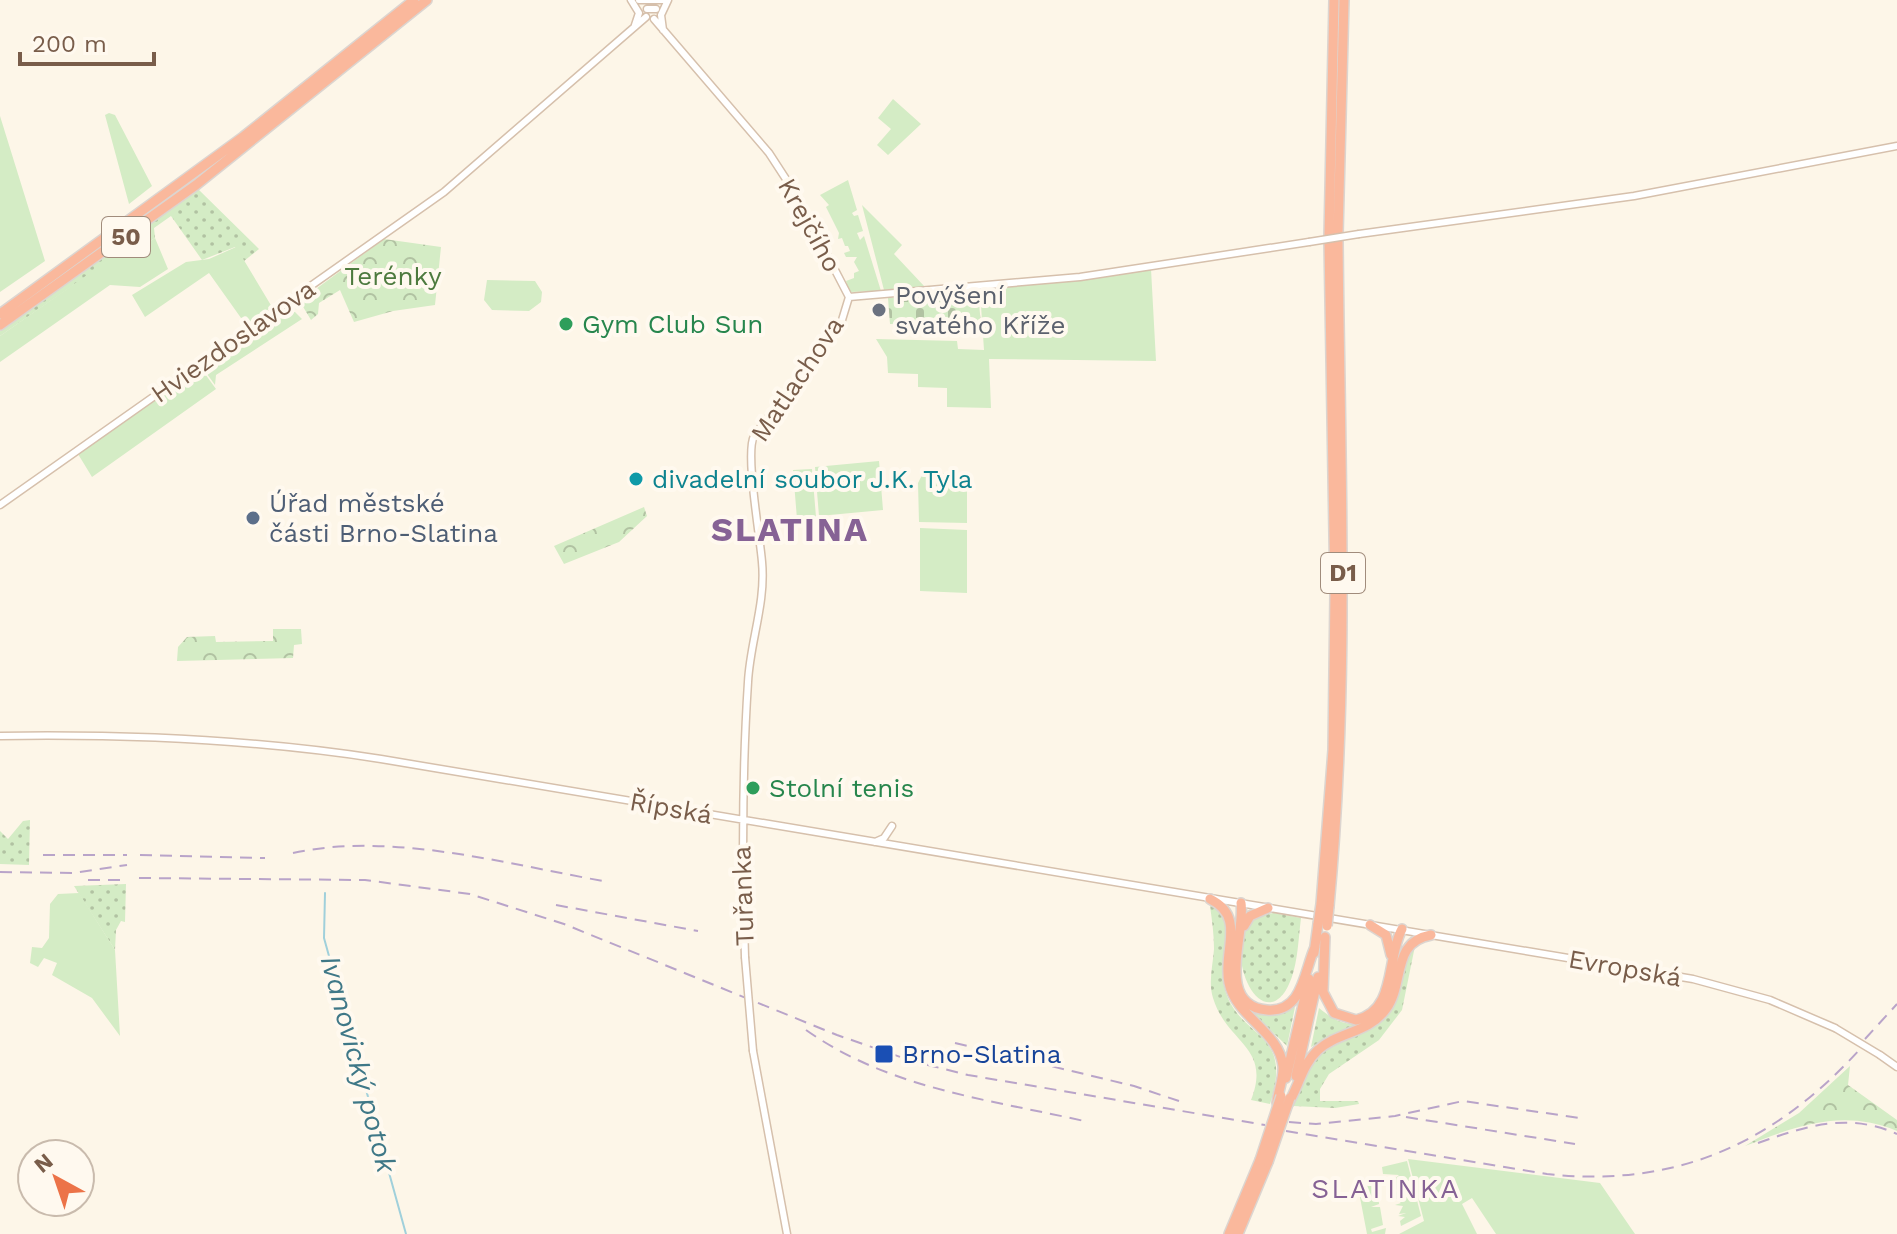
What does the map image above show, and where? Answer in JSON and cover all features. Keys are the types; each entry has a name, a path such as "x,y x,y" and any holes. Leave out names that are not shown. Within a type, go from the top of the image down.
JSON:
{"highway":[{"name":"50","path":"381,33 408,0"},
{"name":"50","path":"0,325 196,185 381,33 414,0"},
{"name":"50","path":"0,314 427,0"},
{"name":"50","path":"381,33 436,0"},
{"name":"D1","path":"1229,1234 1264,1161 1276,1112 1285,1099 1325,905 1333,750 1335,593 1334,0"},
{"name":"D1","path":"1334,238 1344,0"},
{"path":"1210,899 1229,915 1236,936 1237,984 1245,999 1261,1009 1280,1009 1294,999 1303,984 1315,947"},
{"path":"1241,903 1227,970 1230,988 1240,1006 1279,1052 1285,1099"},
{"path":"1236,936 1250,916 1268,908"},
{"name":"D1","path":"1238,1234 1285,1099 1325,937 1323,925"},
{"path":"1370,925 1388,938 1396,965"},
{"path":"1285,1099 1320,1048 1369,1024 1384,1013 1392,998 1402,929"},
{"path":"1325,937 1323,992 1331,1010 1341,1017 1356,1020 1374,1011 1384,997 1396,965 1410,944 1431,935"}],"street":[{"path":"634,0 666,0"},
{"path":"634,0 654,19 656,9"},
{"path":"631,31 639,13 634,0"},
{"path":"646,13 666,0"},
{"path":"664,33 661,15 666,0"},
{"name":"Hviezdoslavova","path":"0,505 444,192 631,31 646,13"},
{"name":"Krejčího","path":"654,19 769,153 795,193 849,297"},
{"path":"849,297 1014,284 1634,196 1897,146"},
{"name":"Matlachova","path":"749,462 754,436 842,320 849,297"},
{"name":"Tuřanka","path":"749,462 758,505 764,586 748,677 741,819 745,957 753,1051 787,1234"},
{"name":"Řípská","path":"0,736 183,738 303,748 1337,919"},
{"path":"874,842 884,838 892,826"},
{"name":"Evropská","path":"1337,919 1712,983 1779,1003 1835,1028 1897,1067"}],"green space":[{"path":"893,99 921,124 888,155 877,145 891,129 878,118"},
{"path":"105,115 115,115 152,186 129,204"},
{"path":"0,116 45,261 0,292"},
{"path":"848,180 857,210 852,213 858,215 863,231 857,233 860,240 864,236 881,291 849,292 846,281 854,278 854,273 859,271 854,262 857,257 846,257 844,253 850,251 848,246 842,238 838,239 839,233 826,207 829,205 820,195"},
{"path":"198,189 259,249 244,261 235,247 202,260 171,216 154,228 155,238 136,250 134,243 0,336 0,331"},
{"path":"862,205 902,245 894,254 925,287 884,290"},
{"path":"155,238 168,269 140,287 110,285 0,362 0,336 134,242 136,250"},
{"name":"Terénky","path":"384,239 441,247 435,305 393,311 354,322 340,290 319,303 318,314 311,320 302,305 305,297"},
{"path":"236,247 272,307 246,325 209,273 145,317 132,295 186,262 209,259"},
{"path":"1151,269 1156,361 989,359 991,408 947,407 947,388 918,387 918,374 888,373 887,357 876,339 957,341 958,349 984,350 980,291"},
{"path":"487,280 535,281 542,292 541,302 529,311 492,310 484,300"},
{"path":"978,292 981,325 890,324 888,298"},
{"path":"295,312 302,319 216,375 215,385 202,367 286,313"},
{"path":"200,367 216,389 92,477 78,454"},
{"path":"879,461 883,510 819,516 815,467"},
{"path":"812,469 816,517 797,519 793,470"},
{"path":"923,473 961,474 961,480 967,483 967,523 919,522 918,483"},
{"path":"644,507 647,516 619,542 564,564 554,546"},
{"path":"920,528 967,530 967,593 920,591"},
{"path":"273,629 301,629 302,644 294,645 293,658 177,661 178,647 187,637 215,636 216,642 273,641"},
{"path":"30,820 29,865 0,864 0,831 8,839 23,821"},
{"path":"126,884 125,922 121,921 116,930 115,950 74,886"},
{"path":"79,893 115,950 120,1036 92,998 52,975 57,963 44,958 38,967 30,963 32,947 42,948 49,938 50,904 58,894"},
{"path":"1210,906 1221,908 1225,919 1222,976 1231,1004 1270,1047 1275,1061 1276,1079 1270,1104 1251,1100 1256,1082 1252,1056 1228,1026 1213,998 1214,944"},
{"path":"1274,913 1301,918 1293,974 1286,990 1274,1002 1261,1000 1251,989 1241,953 1244,934 1255,920"},
{"path":"1415,946 1402,1010 1379,1040 1329,1074 1320,1089 1320,1101 1358,1101 1359,1104 1335,1108 1293,1106 1301,1079 1316,1055 1368,1029 1405,956"},
{"path":"1295,1007 1287,1046 1249,1009 1272,1015"},
{"path":"1319,1008 1339,1021 1362,1023 1311,1047"},
{"path":"1850,1066 1848,1085 1897,1120 1897,1131 1877,1124 1839,1120 1801,1126 1745,1146 1799,1113"},
{"path":"1408,1159 1600,1183 1635,1234 1496,1234 1472,1198 1462,1204 1477,1234 1399,1234 1424,1221"},
{"path":"1407,1161 1421,1216 1401,1226 1400,1221 1405,1217 1398,1216 1406,1213 1399,1214 1403,1206 1395,1205 1401,1203 1397,1200 1402,1198 1394,1199 1397,1190 1390,1183 1399,1175 1383,1174 1382,1167"},
{"path":"1374,1184 1372,1194 1378,1193 1379,1204 1371,1207 1380,1207 1383,1225 1371,1229 1372,1232 1386,1228 1385,1234 1367,1234 1358,1187"}],"waterway":[{"name":"Ivanovický potok","path":"325,893 324,938 406,1234"}],"railway":[{"path":"293,853 331,847 411,848 609,882"},
{"path":"43,855 127,855"},
{"path":"140,855 265,858"},
{"path":"0,872 73,873 127,865"},
{"path":"139,878 365,880 470,894 564,924 837,1035 912,1061 968,1075 1265,1125"},
{"path":"88,880 127,880"},
{"path":"556,905 698,931"},
{"path":"1865,1039 1897,1004"},
{"path":"806,1030 838,1050 905,1079 1084,1121"},
{"path":"955,1043 1134,1086 1179,1101"},
{"path":"1286,1131 1547,1174 1594,1177 1638,1174 1680,1166 1720,1152 1757,1134 1828,1082 1861,1048"},
{"path":"1289,1122 1316,1124 1395,1116 1463,1101 1580,1118"},
{"path":"1406,1117 1575,1144"},
{"path":"1758,1143 1827,1124 1861,1124 1897,1134"}],"place":[{"name":"Povýšení svatého Kříže","path":"879,310"},
{"name":"Gym Club Sun","path":"566,324"},
{"name":"divadelní soubor J.K. Tyla","path":"636,479"},
{"name":"Úřad městské části Brno-Slatina","path":"253,518"},
{"name":"Stolní tenis","path":"753,788"},
{"name":"Brno-Slatina","path":"884,1054"}],"district":[{"name":"SLATINA","path":"790,529"},
{"name":"SLATINKA","path":"1386,1188"}]}
